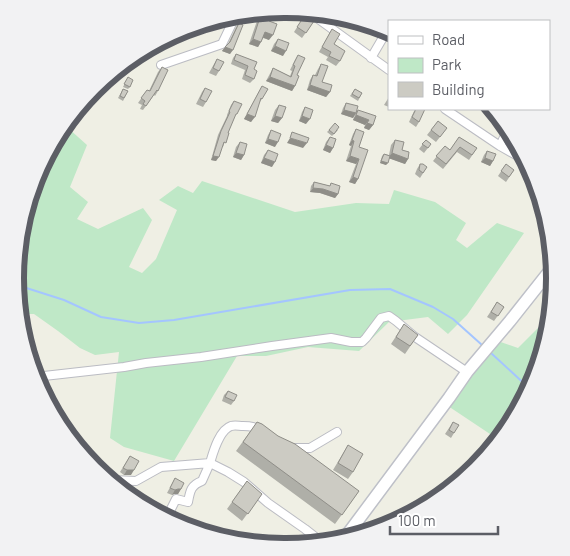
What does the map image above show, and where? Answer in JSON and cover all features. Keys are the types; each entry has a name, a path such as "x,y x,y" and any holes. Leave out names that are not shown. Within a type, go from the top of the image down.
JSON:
{"street":[{"path":"320,20 388,69"},
{"path":"161,65 222,44 232,23"},
{"path":"371,58 384,36"},
{"path":"446,110 514,154"},
{"path":"500,146 504,137"},
{"path":"351,530 444,406 467,372 546,276"},
{"path":"43,376 201,357 331,338 350,342 362,342 381,318 389,316 415,337 467,372"},
{"path":"170,512 176,499 188,502 190,491 196,483 202,480 217,443 225,430 232,426 252,426 269,438"},
{"path":"282,445 290,448 310,448 337,432"},
{"path":"121,480 136,481 161,467 210,463 244,482 268,503 315,536"}],"green space":[{"path":"70,130 87,145 70,187 88,202 77,219 98,229 143,208 152,220 129,267 142,273 156,259 177,210 159,200 178,186 193,193 202,181 295,212 356,203 389,204 394,190 435,202 466,223 456,240 467,248 497,223 524,233 467,315 448,334 428,317 389,322 359,351 308,347 266,356 237,356 174,461 124,447 110,438 119,352 95,355 80,348 34,314 27,314 24,278 27,244 33,211 44,178"},
{"path":"541,325 537,345 526,378 511,408 493,436 439,400 492,339 518,348"}],"building":[{"path":"270,18 269,21 277,24 273,35 265,32 261,42 253,39 259,19"},
{"path":"303,18 314,21 306,33 297,27"},
{"path":"239,23 243,25 233,50 225,47 230,42"},
{"path":"332,29 340,34 334,44 345,51 340,61 329,56 331,52 322,47"},
{"path":"278,39 289,43 286,51 275,46"},
{"path":"236,54 257,62 254,69 257,71 254,79 245,75 248,66 234,60"},
{"path":"298,55 305,58 297,75 299,76 295,86 270,77 273,68 291,77 295,66 293,65"},
{"path":"217,59 224,62 219,71 213,68"},
{"path":"321,64 328,66 322,82 332,85 330,92 310,85 313,75 317,76"},
{"path":"162,67 168,70 158,91 146,106 143,104 145,101 141,98 147,90 150,91"},
{"path":"128,77 133,80 130,87 124,84"},
{"path":"262,86 268,89 261,98 255,117 247,114"},
{"path":"205,88 212,91 206,102 200,99"},
{"path":"123,89 128,91 124,98 120,96"},
{"path":"355,89 362,93 359,98 352,94"},
{"path":"234,101 242,104 236,114 219,157 213,156 221,131"},
{"path":"346,103 358,106 356,113 344,110"},
{"path":"279,105 286,107 282,118 275,116"},
{"path":"305,107 313,110 310,119 302,116"},
{"path":"358,110 376,116 373,125 367,123 369,120 356,115"},
{"path":"416,110 425,110 419,122 412,117"},
{"path":"438,121 447,128 440,137 431,130"},
{"path":"335,123 339,127 334,134 329,130"},
{"path":"356,129 364,132 359,147 368,150 358,179 353,177 359,159 350,156 354,141 352,140"},
{"path":"271,130 281,134 278,142 268,139"},
{"path":"292,132 309,138 307,143 290,138"},
{"path":"330,137 336,139 333,148 326,145"},
{"path":"459,137 477,148 472,155 460,147 446,164 436,156 445,146 450,150"},
{"path":"395,140 404,142 402,150 409,152 408,159 392,153"},
{"path":"426,140 431,144 428,148 422,144"},
{"path":"240,142 247,144 244,155 236,153"},
{"path":"268,150 278,154 275,162 264,158"},
{"path":"487,151 496,154 493,161 485,158"},
{"path":"384,154 390,156 388,163 381,161"},
{"path":"420,164 427,167 423,173 419,170"},
{"path":"506,164 514,170 509,177 501,171"},
{"path":"314,182 330,186 331,183 340,186 338,194 313,188"},
{"path":"497,302 504,307 498,316 491,312"},
{"path":"404,324 418,335 410,346 396,337"},
{"path":"228,391 237,395 234,401 225,397"},
{"path":"257,422 278,436 295,444 359,491 342,515 243,442"},
{"path":"453,422 459,425 454,433 449,430"},
{"path":"348,445 363,454 353,472 338,463"},
{"path":"130,456 139,461 134,470 123,468"},
{"path":"175,478 184,483 181,489 175,490 170,488"},
{"path":"247,481 262,494 248,514 232,502"}],"waterway":[{"path":"25,287 64,300 101,317 139,323 174,320 350,290 390,289 433,307 453,319 482,345"},
{"path":"491,353 524,383"}]}
